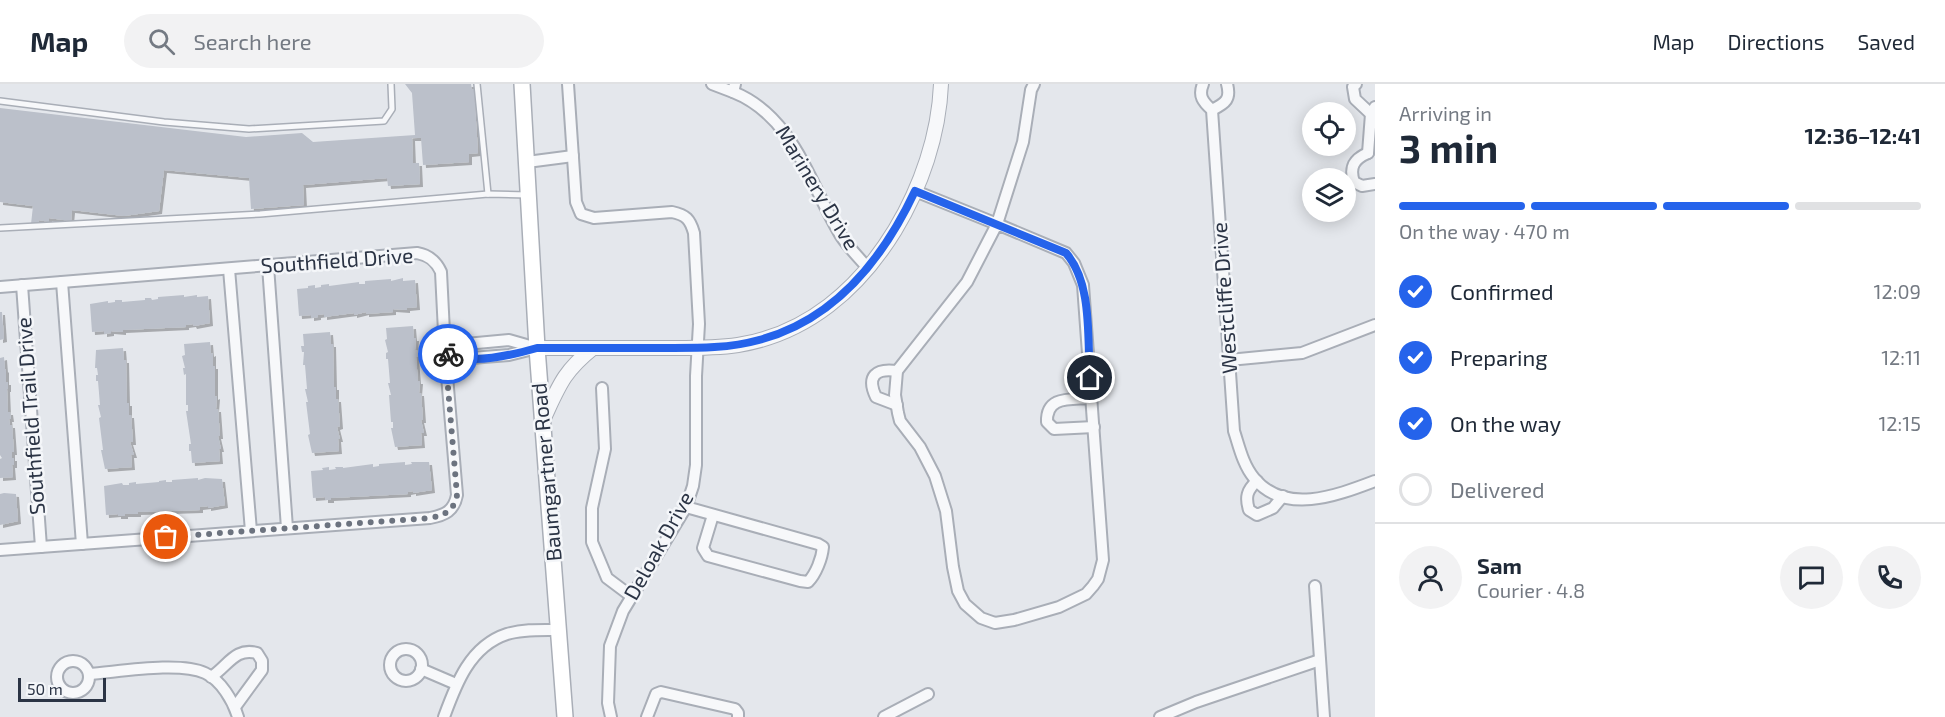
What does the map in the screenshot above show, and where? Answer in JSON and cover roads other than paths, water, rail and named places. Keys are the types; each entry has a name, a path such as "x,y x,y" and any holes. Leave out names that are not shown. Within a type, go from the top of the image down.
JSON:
{"main road":[{"name":"Baumgartner Road","path":"522,84 537,348 565,717"}],"street":[{"name":"Deloak Drive","path":"568,84 576,202 581,214 603,218 672,212 683,214 691,221 694,233 699,324 696,465 693,486 686,507 623,611 610,646 608,703 611,717"},
{"path":"712,84 734,88"},
{"path":"445,352 466,344 508,340 537,348 698,348 739,344 781,333 820,313 852,287 868,268 890,238 915,191 931,145 937,120 941,84"},
{"path":"915,191 997,224 1066,253 1074,263 1084,291 1103,560 1098,579 1086,594 1059,607 1032,616 995,623 981,618 965,604 958,591 946,512 934,476 920,447 900,421 895,395 897,371 967,282 997,224 1023,142 1031,90 1034,84"},
{"path":"1041,84 1046,84"},
{"name":"Westcliffe Drive","path":"1203,84 1200,95 1204,103 1212,110 1234,430 1245,462 1257,481"},
{"path":"1212,110 1226,101 1230,93 1227,84"},
{"path":"1356,84 1353,87 1355,99 1373,110 1372,155 1359,157 1353,164 1351,173 1354,182 1362,186 1375,184"},
{"name":"Marinery Drive","path":"734,88 763,108 791,141 842,238 868,268"},
{"path":"527,162 573,156"},
{"name":"Southfield Drive","path":"0,287 417,253 425,255 437,265 441,272 457,495 450,511 430,518 0,550"},
{"path":"268,266 287,528"},
{"path":"229,269 251,531"},
{"name":"Southfield Trail Drive","path":"62,282 81,544"},
{"name":"Southfield Trail Drive","path":"22,285 41,547"},
{"path":"1229,360 1302,353 1375,326"},
{"path":"543,420 562,379 576,362 593,348"},
{"path":"897,371 881,370 875,374 872,381 876,397 897,405"},
{"path":"602,388 605,448 592,508 590,523 592,542 607,578 631,596"},
{"path":"1091,398 1059,401 1050,405 1046,413 1047,422 1054,429 1094,427"},
{"path":"1282,496 1273,508 1257,515 1249,510 1246,499 1250,488 1257,481 1272,492 1296,500 1314,499 1347,492 1375,481"},
{"path":"686,507 818,544 823,547 823,552 812,578 808,582 800,581 708,556 703,548 713,515"},
{"path":"1315,586 1324,717"},
{"path":"444,717 456,684 471,661 485,646 509,634 559,630"},
{"path":"89,674 157,669 188,669 206,673 220,685 236,712 262,670 262,661 257,653 249,651 238,653 211,677"},
{"path":"1160,717 1173,715 1196,702 1320,660"},
{"path":"421,669 456,684"},
{"path":"647,717 656,694 661,692 735,709 738,717"},
{"path":"884,717 928,694"}],"lane":[{"path":"0,101 164,122 249,129 384,120 392,109 391,84"},
{"path":"477,84 488,194"},
{"path":"0,228 260,214 488,194 529,195"}]}
